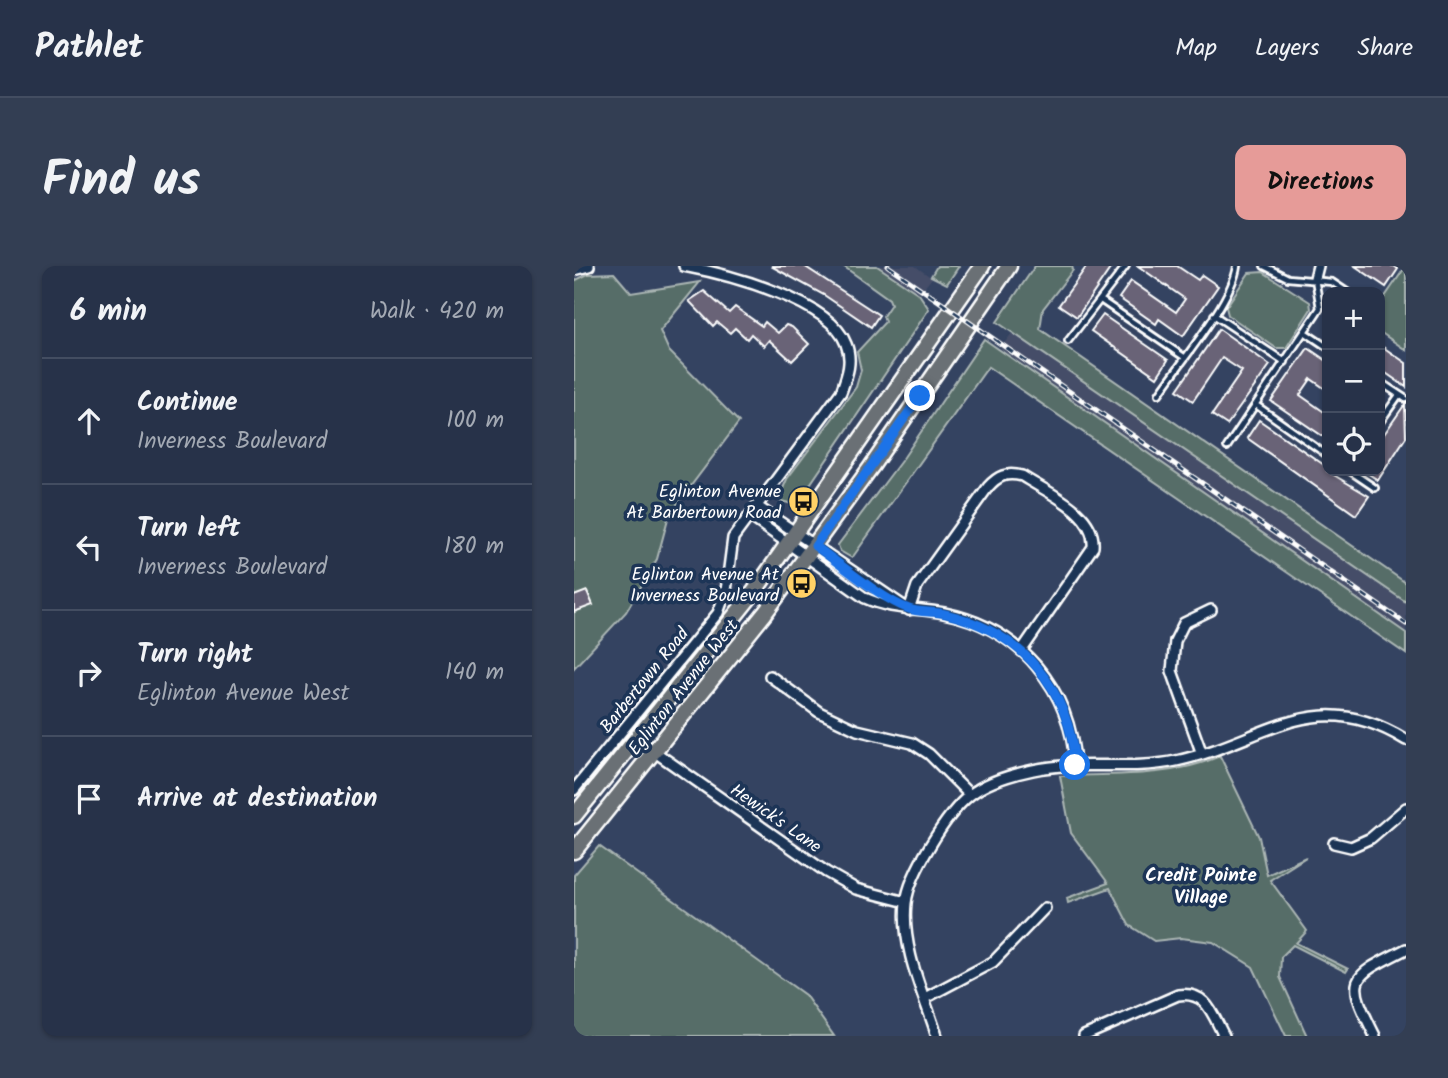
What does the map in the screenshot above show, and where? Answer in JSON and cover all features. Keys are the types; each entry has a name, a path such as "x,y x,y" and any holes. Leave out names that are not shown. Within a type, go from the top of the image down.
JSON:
{"main road":[{"name":"Eglinton Avenue West","path":"574,816 638,740 793,539 982,266"},
{"name":"Eglinton Avenue West","path":"574,851 655,753 810,552 1009,266"}],"street":[{"path":"574,270 589,266"},
{"name":"Barbertown Road","path":"574,790 718,613 726,591 733,538 758,508 841,392 849,370 846,344 825,319 804,305 718,269 684,266"},
{"path":"1315,278 1318,266"},
{"path":"909,610 917,586 988,487 998,476 1011,473 1022,476 1083,517 1094,535 1093,547 1022,650"},
{"path":"758,508 865,598 882,606 945,613 995,632 1022,650 1040,667 1059,698 1072,738 1075,765"},
{"path":"751,517 793,539 810,552 909,610"},
{"path":"1202,754 1172,671 1172,657 1184,623 1211,610"},
{"path":"770,676 819,712 858,730 920,748 970,795"},
{"path":"937,1036 912,960 906,902 931,842 970,795 1007,778 1035,770 1075,765 1146,765 1202,754 1308,716 1361,720 1386,728 1406,740"},
{"name":"Hewick's Lane","path":"638,740 826,872 856,889 906,902"},
{"path":"1334,843 1351,847 1371,838 1406,808"},
{"path":"925,998 993,962 1045,908"},
{"path":"1375,1036 1355,996 1355,986 1359,977 1369,967 1406,949"},
{"path":"1084,1036 1178,995 1190,993 1206,1002 1224,1036"}],"lane":[{"path":"1068,341 1102,301 1126,266"},
{"path":"1159,394 1236,279 1237,266"},
{"path":"1264,266 1288,278 1315,278 1332,282 1340,287"},
{"path":"1227,447 1306,333 1320,308 1315,278"},
{"path":"1102,301 1184,357"},
{"path":"1214,314 1285,362"},
{"path":"1306,333 1322,344"},
{"path":"1385,385 1406,400"},
{"path":"1385,415 1399,395"},
{"path":"1256,405 1322,451"},
{"path":"1357,476 1375,488"}],"shaded area":[{"path":"877,266 915,266 932,278 919,294"},
{"path":"1012,333 1406,602 1406,633 1000,349"}],"green space":[{"path":"843,266 877,266 919,294 929,309 796,505 778,500 787,479 856,387 861,370 857,352 885,322 883,316 891,304 889,299"},
{"path":"937,266 959,266 947,284 931,276"},
{"path":"1035,266 1072,266 1073,270 1043,309 1040,329 1406,583 1406,602 997,322"},
{"path":"1406,266 1406,350 1385,335 1385,297"},
{"path":"1263,272 1310,302 1311,309 1286,348 1276,348 1228,315 1226,307 1249,273"},
{"path":"614,273 631,293 700,282 660,331 669,351 739,422 669,515 657,559 626,612 574,668 574,281 588,274"},
{"path":"984,339 1406,633 1406,654 988,367 852,558 840,551 838,545 904,457"},
{"path":"1220,756 1259,837 1267,875 1306,857 1270,880 1307,931 1296,943 1348,969 1346,972 1293,945 1281,957 1280,977 1307,1036 1286,1036 1253,967 1213,942 1181,938 1154,941 1129,925 1110,888 1068,903 1067,898 1108,883 1071,833 1060,776 1161,771 1201,763"},
{"path":"599,846 805,995 834,1036 574,1036 574,875"}],"building":[{"path":"771,266 804,266 879,315 871,327 824,295"},
{"path":"1087,266 1112,266 1077,317 1059,305"},
{"path":"1138,266 1177,266 1198,280 1202,275 1218,286 1183,336 1159,319 1156,324 1119,298 1131,281 1176,312 1185,299"},
{"path":"1355,266 1394,266 1398,269 1386,287"},
{"path":"704,291 729,313 735,307 762,326 765,322 778,333 786,325 792,327 809,344 792,361 769,340 764,346 751,334 747,339 735,328 730,333 717,322 713,326 689,301"},
{"path":"1103,315 1168,360 1157,377 1091,331"},
{"path":"1219,329 1270,365 1227,425 1212,415 1242,371 1222,358 1193,401 1177,390"},
{"path":"1308,348 1322,358 1322,387 1311,379 1300,395 1322,410 1322,436 1271,401"},
{"path":"1385,348 1406,363 1406,387 1385,372"},
{"path":"1405,404 1406,437 1385,469 1385,433"},
{"path":"1259,420 1322,464 1322,476 1335,476 1369,496 1356,515 1247,438"},
{"path":"587,591 593,605 574,612 574,596"}],"railway":[{"path":"888,266 1406,624"}],"place":[{"name":"Eglinton Avenue At Barbertown Road","path":"804,501"},
{"name":"Eglinton Avenue At Inverness Boulevard","path":"802,584"}],"district":[{"name":"Credit Pointe Village","path":"1201,885"}],"route":[{"path":"920,396 815,546 909,610 945,613 968,621 995,632 1022,650 1040,667 1055,689 1072,738 1075,765"}]}
